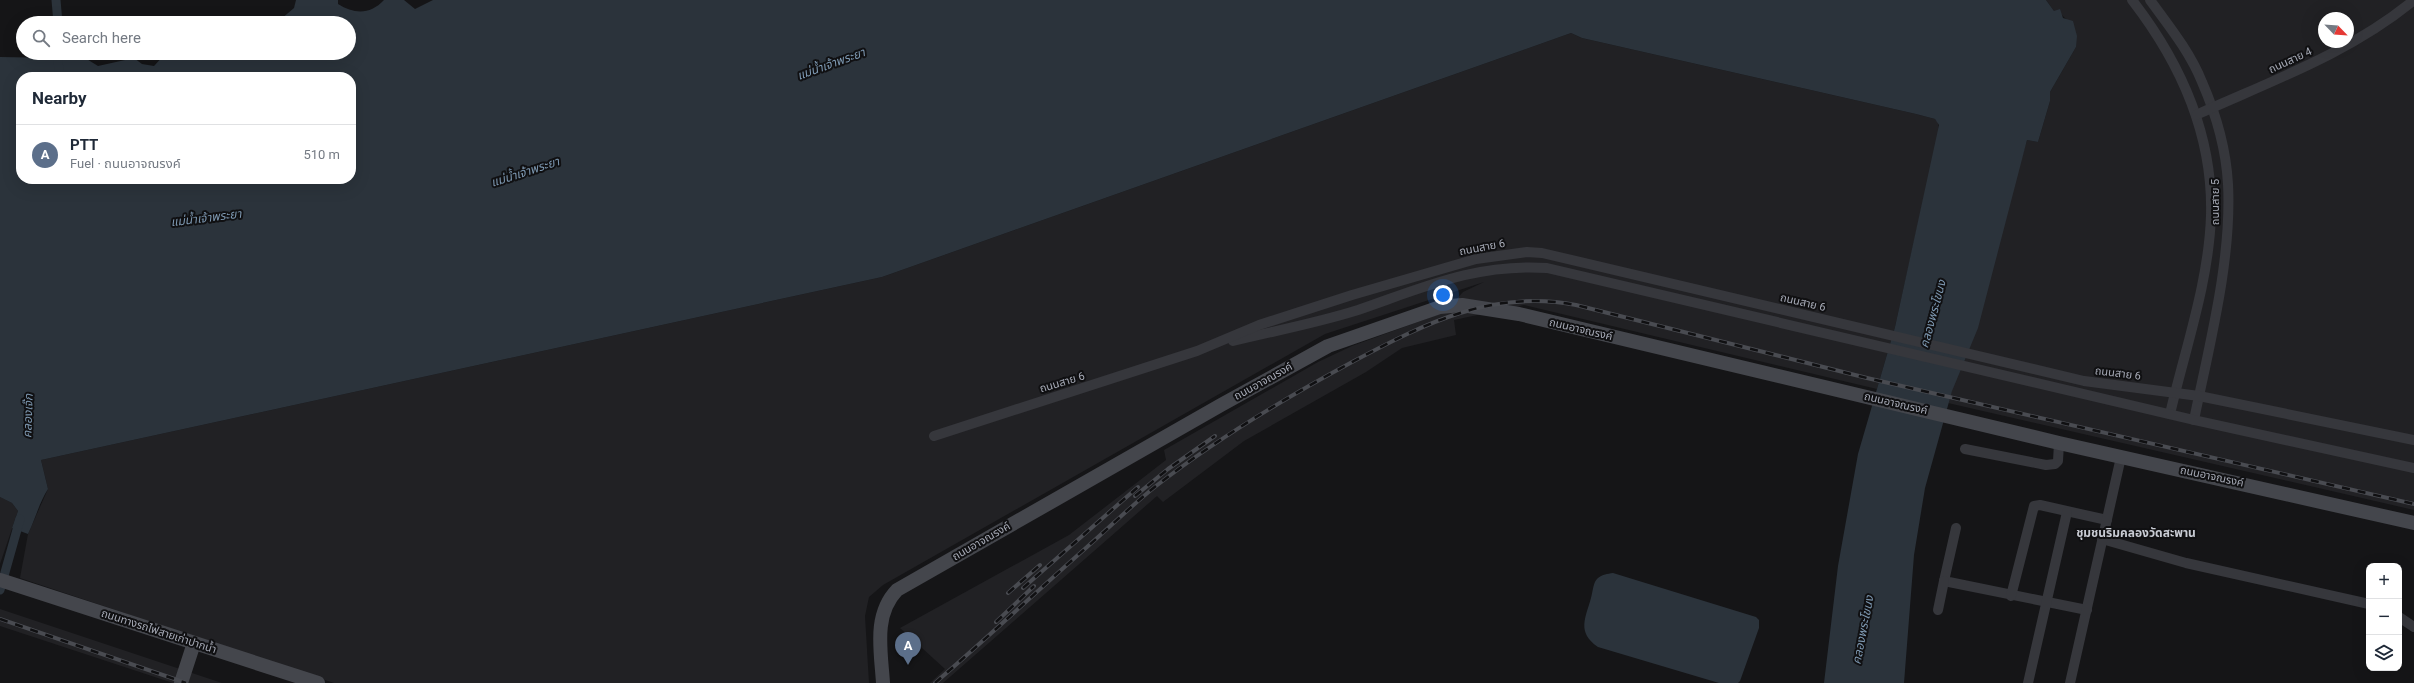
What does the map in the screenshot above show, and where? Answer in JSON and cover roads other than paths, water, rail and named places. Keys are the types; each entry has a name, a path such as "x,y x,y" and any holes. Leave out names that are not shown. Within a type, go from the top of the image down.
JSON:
{"street":[{"name":"ถนนสาย 5","path":"2132,0 2171,59 2196,115 2205,147 2211,191 2209,240 2196,311 2170,414"},
{"name":"ถนนสาย 5","path":"2150,0 2189,57 2212,107 2220,133 2225,158 2228,218 2223,266 2194,420"},
{"name":"ถนนสาย 4","path":"2196,115 2290,74 2363,37 2414,0"},
{"name":"ถนนสาย 6","path":"1197,351 1259,325 1359,293 1476,259 1527,252 1542,253 2084,380 2199,396 2414,440"},
{"name":"ถนนสาย 6","path":"934,436 1197,351 1357,310 1430,283 1476,271 1504,267 1547,268 1758,319 2194,420 2414,468"},
{"name":"ถนนอาจณรงค์","path":"883,683 880,626 885,608 890,598 897,590 1214,409 1328,346 1440,307 1462,305 1519,314 2059,443 2414,523"},
{"path":"1965,449 2046,465 2055,464 2058,461 2059,443"},
{"path":"2070,683 2121,457"},
{"path":"2011,596 2034,506 2040,505 2107,520"},
{"path":"2028,683 2067,512"},
{"path":"1938,610 1956,528"},
{"path":"2102,539 2186,563 2366,603"},
{"name":"ถนนทางรถไฟสายเก่าปากน้ำ","path":"0,580 318,683"},
{"path":"1944,581 2011,596 2087,610"},
{"path":"2402,619 2414,627"},
{"path":"181,683 194,643"}],"water":[{"path":"296,0 338,0 338,4 350,10 362,11 379,5 384,0 404,0 415,9 433,0 2046,0 2054,11 2060,9 2063,18 2073,21 2077,36 2076,47 2050,92 2050,101 2038,142 2027,140 1978,328 1952,391 1925,488 1914,555 1904,683 1824,683 1838,566 1858,454 1895,327 1939,125 1935,119 1916,114 1582,38 1571,33 882,277 41,460 48,489 28,534 12,528 18,511 12,503 0,497 0,57 16,57 16,60 88,60 98,66 125,60 137,60 142,64 154,66 160,60 356,60 356,16 285,16 294,8"},
{"path":"1613,573 1756,617 1759,620 1759,628 1740,681 1738,683 1719,683 1598,647 1587,636 1584,624 1585,618 1596,580 1605,574"}],"waterway":[{"path":"56,0 57,16"},
{"path":"58,60 59,72"},
{"name":"คลองเจ๊ก","path":"0,590 20,519"}],"railway":[{"path":"935,683 1147,493 1203,451 1252,419 1303,389 1407,334 1434,322 1461,313 1488,306 1516,302 1546,301 1576,305 1867,378 2414,504"},
{"path":"1135,496 1168,469 1215,436"},
{"path":"1023,588 1138,487"},
{"path":"1008,593 1040,565"},
{"path":"996,622 1034,586"},
{"path":"0,619 186,683"}],"place":[{"name":"PTT","path":"908,665"}],"district":[{"name":"ชุมชนริมคลองวัดสะพาน","path":"2136,533"}],"water label":[{"name":"แม่น้ำเจ้าพระยา","path":"831,64"},
{"name":"แม่น้ำเจ้าพระยา","path":"525,172"},
{"name":"แม่น้ำเจ้าพระยา","path":"206,218"},
{"name":"คลองพระโขนง","path":"1933,314"},
{"name":"คลองพระโขนง","path":"1863,630"}]}
